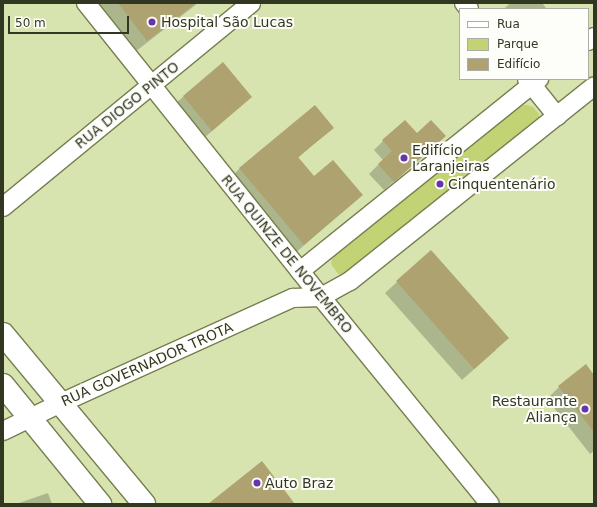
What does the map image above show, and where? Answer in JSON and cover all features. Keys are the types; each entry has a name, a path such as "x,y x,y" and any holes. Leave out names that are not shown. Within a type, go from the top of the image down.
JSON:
{"main road":[{"path":"3,334 144,504"},
{"path":"3,385 100,504"}],"street":[{"name":"RUA QUINZE DE NOVEMBRO","path":"86,3 321,297 490,504"},
{"name":"RUA DIOGO PINTO","path":"3,207 251,3"},
{"path":"293,298 300,270 533,81 557,116"},
{"path":"321,297 350,282 594,86"},
{"name":"RUA GOVERNADOR TROTA","path":"3,431 61,403 293,298 321,297"}],"green space":[{"path":"521,105 533,107 539,114 539,120 344,276 338,274 331,264 333,254"}],"building":[{"name":"Hospital São Lucas","path":"118,3 196,3 147,41"},
{"path":"223,62 252,97 212,131 183,96"},
{"path":"315,105 334,128 298,157 314,176 333,160 363,195 304,245 239,168"},
{"name":"Edifício Laranjeiras","path":"405,120 417,133 431,120 446,136 394,182 378,164 392,151 382,140"},
{"path":"431,250 509,338 474,369 396,281"},
{"name":"Restaurante Aliança","path":"586,364 594,375 594,432 558,386"},
{"name":"Auto Braz","path":"262,461 295,504 208,504"}],"place":[{"name":"Hospital São Lucas","path":"152,22"},
{"name":"Edifício Laranjeiras","path":"404,158"},
{"name":"Cinquentenário","path":"440,184"},
{"name":"Restaurante Aliança","path":"585,409"},
{"name":"Auto Braz","path":"257,483"}]}
